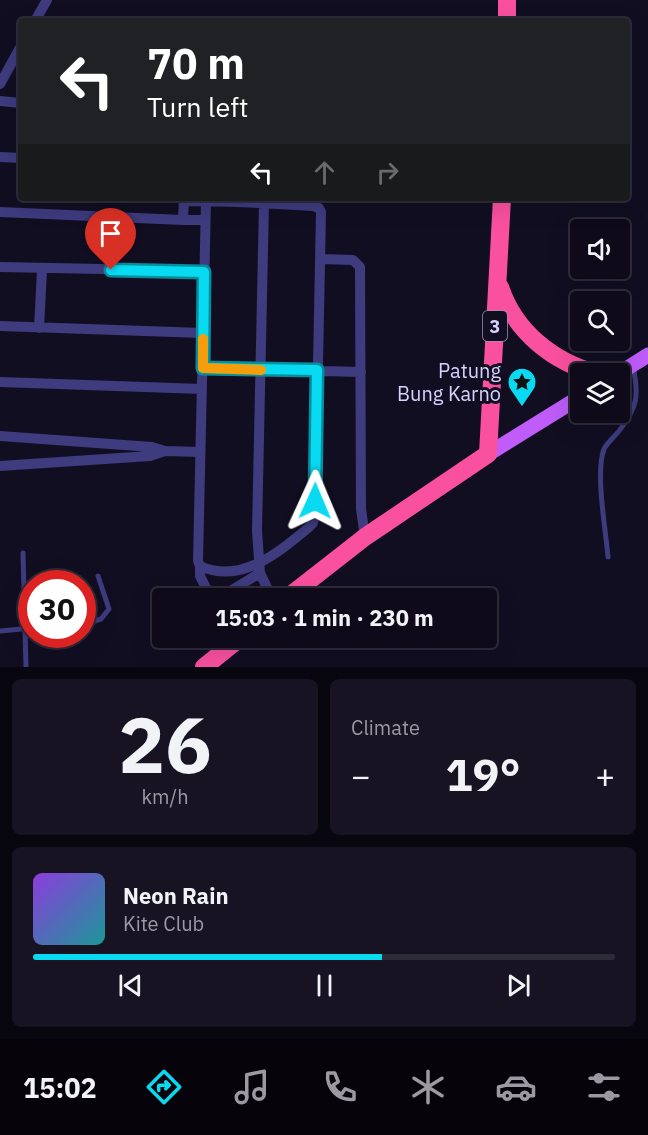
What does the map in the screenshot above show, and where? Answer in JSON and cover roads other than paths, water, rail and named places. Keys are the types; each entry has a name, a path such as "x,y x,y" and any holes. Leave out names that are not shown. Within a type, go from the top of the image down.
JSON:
{"highway":[{"path":"507,0 507,18"},
{"name":"3","path":"488,454 502,201"},
{"path":"498,279 506,306 519,325 560,360 570,364"},
{"path":"300,588 364,537 488,454"},
{"path":"204,667 228,648"}],"main road":[{"path":"632,364 648,355"},
{"path":"488,454 570,403"}],"street":[{"path":"37,18 47,0"},
{"path":"0,84 18,51"},
{"path":"0,101 18,103"},
{"path":"0,157 18,158"},
{"path":"183,220 184,201"},
{"path":"207,201 264,203 320,208 315,516 313,523 284,547 261,573 224,595 210,596 200,576 198,561 207,201"},
{"path":"264,203 257,500 261,573 268,588"},
{"path":"0,212 205,220"},
{"path":"320,259 353,260 360,267 361,509 364,537"},
{"path":"0,267 42,270 204,272"},
{"path":"39,328 42,270"},
{"path":"0,326 203,333"},
{"path":"203,368 361,372"},
{"path":"0,382 202,388"},
{"path":"0,436 200,452"},
{"path":"0,466 150,456 165,451"},
{"path":"200,566 225,572 241,570 261,573"}],"lane":[{"path":"608,557 602,464 605,448 625,424 634,405 638,390 632,364"},
{"path":"23,554 24,570"},
{"path":"96,621 101,619 109,609 99,576"},
{"path":"0,631 18,629"},
{"path":"26,667 27,648"}],"place":[{"name":"Patung Bung Karno","path":"522,408"}]}
